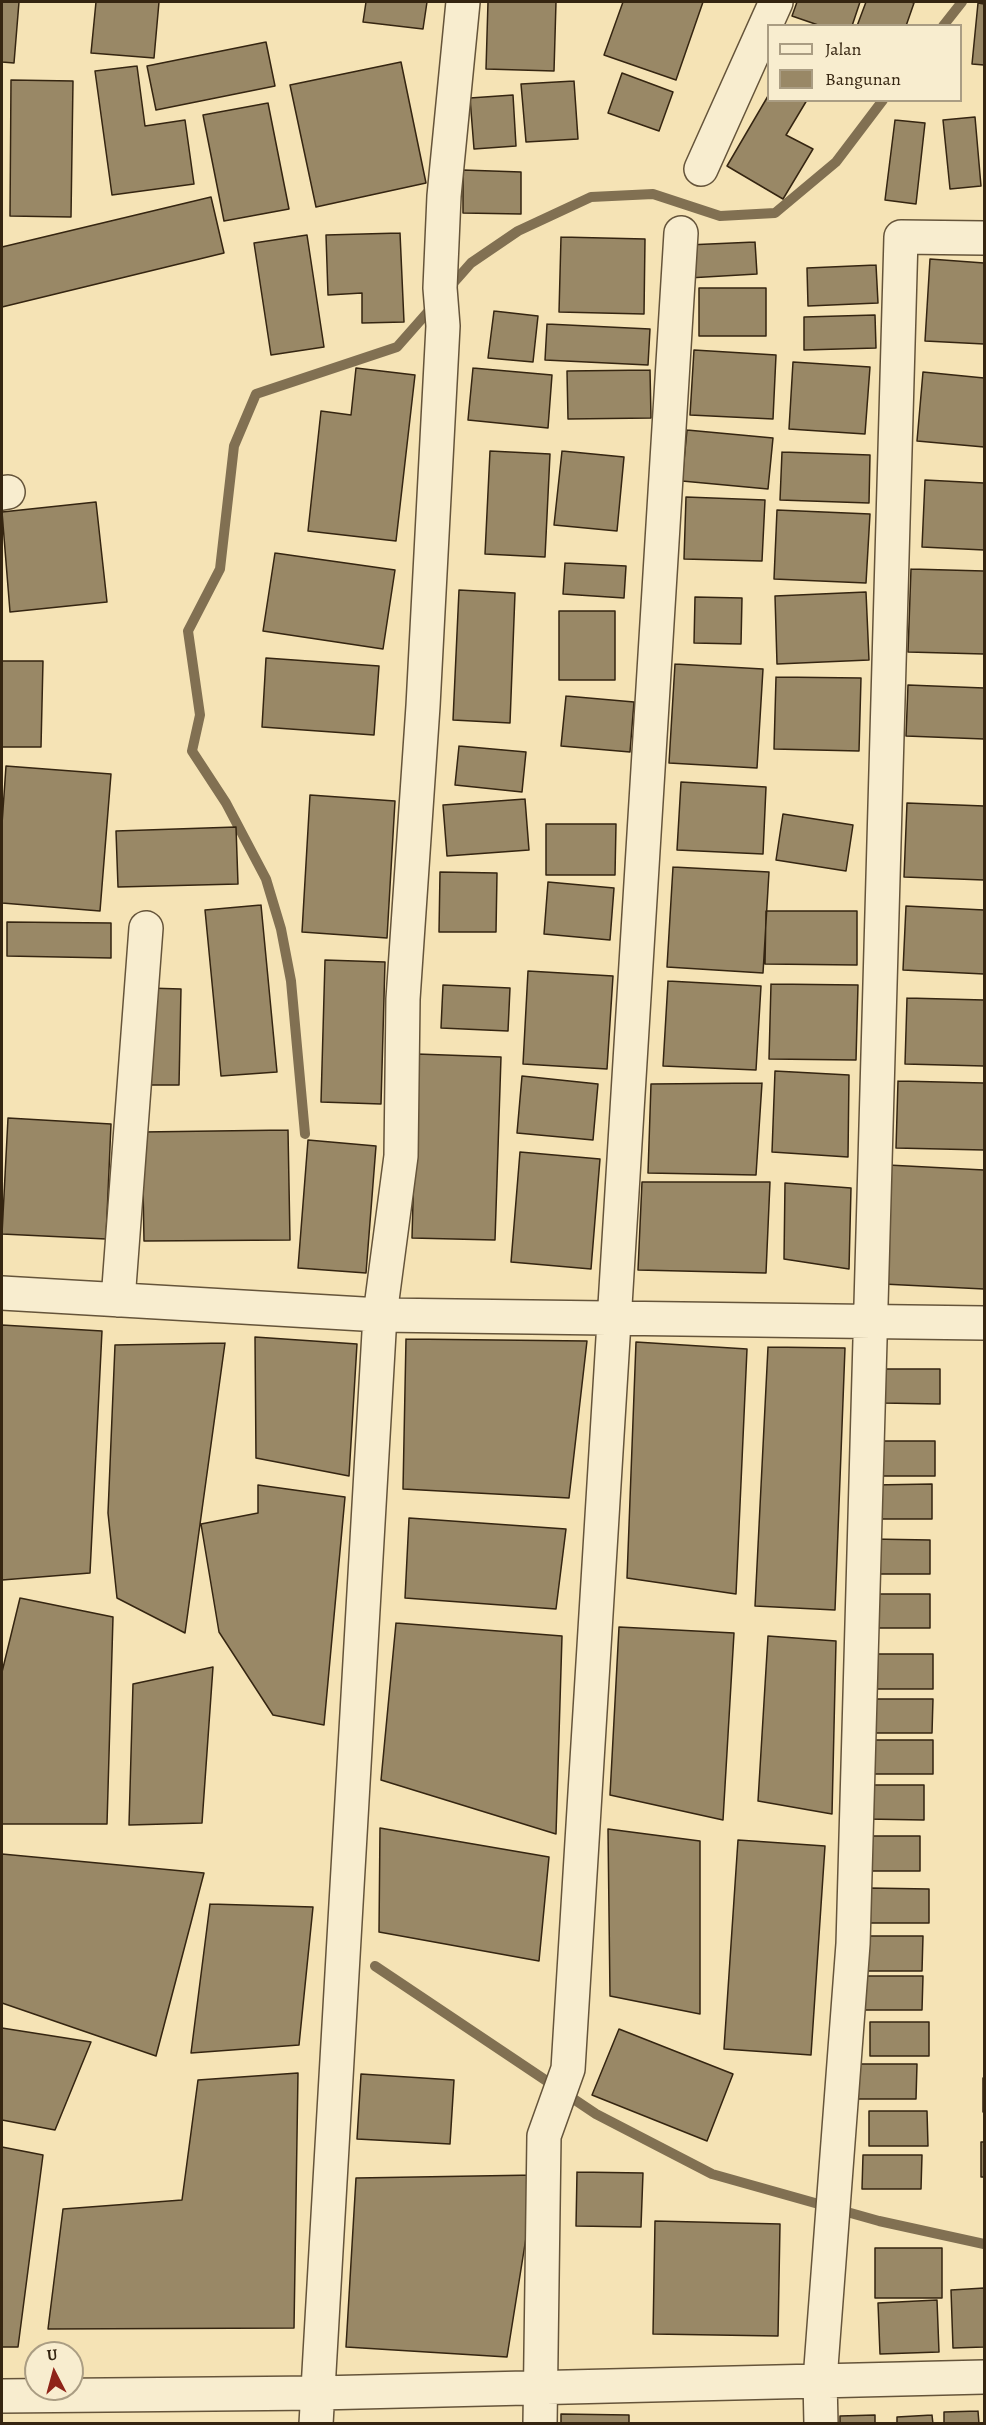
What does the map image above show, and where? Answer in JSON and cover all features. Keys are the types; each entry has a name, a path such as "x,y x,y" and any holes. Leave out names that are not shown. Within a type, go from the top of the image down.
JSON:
{"street":[{"path":"317,2408 380,1315 401,1156 403,999 423,706 443,326 440,288 444,196 463,2"},
{"path":"701,169 776,2"},
{"path":"540,2424 538,2388 544,2136 568,2069 681,233"},
{"path":"821,2424 820,2380 832,2247 834,2188 853,1944 901,237 984,238"},
{"path":"118,1300 146,928"},
{"path":"2,1293 380,1315 984,1323"},
{"path":"2,2396 317,2408 538,2388 984,2377"}],"building":[{"path":"2,2 19,2 14,63 2,62"},
{"path":"96,2 159,2 154,58 91,53"},
{"path":"366,2 427,2 423,29 363,22"},
{"path":"488,2 556,2 554,71 486,69"},
{"path":"623,2 703,2 676,80 604,55"},
{"path":"797,2 860,2 853,24 815,24 792,16"},
{"path":"866,2 914,3 907,24 858,24"},
{"path":"978,3 984,4 984,65 972,64"},
{"path":"266,42 275,86 156,110 147,66"},
{"path":"401,62 426,183 316,207 290,85"},
{"path":"137,66 145,126 185,120 194,184 112,195 95,71"},
{"path":"622,73 673,92 659,131 608,113"},
{"path":"11,80 73,81 71,217 10,216"},
{"path":"574,81 578,139 526,142 521,84"},
{"path":"513,95 516,146 474,149 470,98"},
{"path":"767,98 767,102 806,102 786,135 813,149 783,199 727,166"},
{"path":"268,103 289,209 224,221 203,115"},
{"path":"975,117 981,186 950,189 943,120"},
{"path":"895,120 925,123 916,204 885,200"},
{"path":"463,170 521,172 521,214 463,213"},
{"path":"211,197 224,253 2,307 2,247"},
{"path":"400,233 404,322 362,323 362,293 328,295 326,235"},
{"path":"307,235 324,347 271,355 254,243"},
{"path":"561,237 645,239 644,314 559,312"},
{"path":"755,242 757,274 688,278 687,245"},
{"path":"930,259 984,263 984,344 925,341"},
{"path":"876,265 878,303 808,306 807,268"},
{"path":"699,288 766,288 766,336 699,336"},
{"path":"494,311 538,316 533,362 488,358"},
{"path":"875,315 876,348 804,350 804,317"},
{"path":"547,324 650,329 648,365 545,360"},
{"path":"694,350 776,355 773,419 690,415"},
{"path":"793,362 870,367 865,434 789,429"},
{"path":"356,368 415,375 396,541 308,531 321,411 351,415"},
{"path":"473,368 552,375 548,428 468,420"},
{"path":"650,370 651,418 568,419 567,371"},
{"path":"923,372 984,378 984,447 917,441"},
{"path":"687,430 773,438 768,489 682,481"},
{"path":"490,451 550,454 545,557 485,554"},
{"path":"562,451 624,457 617,531 554,525"},
{"path":"782,452 870,455 869,503 780,500"},
{"path":"925,480 984,483 984,550 922,547"},
{"path":"686,497 765,500 762,561 684,559"},
{"path":"96,502 107,602 10,612 2,512"},
{"path":"777,510 870,514 866,583 774,579"},
{"path":"275,553 395,570 383,649 263,631"},
{"path":"565,563 626,566 624,598 563,594"},
{"path":"911,569 984,571 984,654 908,652"},
{"path":"459,590 515,593 510,723 453,720"},
{"path":"866,592 869,660 777,664 775,596"},
{"path":"695,597 742,598 741,644 694,643"},
{"path":"559,611 615,611 615,680 559,680"},
{"path":"266,658 379,666 374,735 262,727"},
{"path":"2,661 43,661 41,747 2,747"},
{"path":"675,664 763,669 757,768 669,763"},
{"path":"776,677 861,678 859,751 774,749"},
{"path":"908,685 984,688 984,739 906,736"},
{"path":"566,696 634,702 630,752 561,746"},
{"path":"459,746 526,752 522,792 455,785"},
{"path":"6,766 111,774 100,911 2,903 2,824"},
{"path":"681,782 766,787 763,854 677,850"},
{"path":"310,795 395,801 387,938 302,932"},
{"path":"525,799 529,850 447,856 443,805"},
{"path":"907,803 984,806 984,880 904,877"},
{"path":"783,814 853,825 846,871 776,860"},
{"path":"546,824 616,824 615,875 546,875"},
{"path":"236,827 238,884 118,887 116,831"},
{"path":"673,867 769,872 763,973 667,967"},
{"path":"440,872 497,873 496,932 439,932"},
{"path":"548,882 614,888 610,940 544,934"},
{"path":"261,905 277,1072 221,1076 205,910"},
{"path":"906,906 984,910 984,974 903,970"},
{"path":"766,911 857,911 857,965 765,964"},
{"path":"7,922 111,923 111,958 7,956"},
{"path":"325,960 385,962 381,1104 321,1102"},
{"path":"528,971 613,976 607,1069 523,1064"},
{"path":"668,981 761,986 756,1070 663,1066"},
{"path":"771,984 858,985 856,1060 769,1059"},
{"path":"443,985 510,988 508,1031 441,1028"},
{"path":"148,988 181,989 179,1085 145,1085"},
{"path":"907,998 984,1000 984,1066 905,1064"},
{"path":"417,1054 501,1057 495,1240 412,1238"},
{"path":"775,1071 849,1075 848,1157 772,1152"},
{"path":"522,1076 598,1084 593,1140 517,1133"},
{"path":"898,1081 984,1083 984,1150 896,1148"},
{"path":"762,1083 756,1175 648,1173 651,1084"},
{"path":"8,1118 111,1124 106,1239 2,1234"},
{"path":"288,1130 290,1240 144,1241 142,1132"},
{"path":"308,1140 376,1146 366,1273 298,1268"},
{"path":"520,1152 600,1159 591,1269 511,1262"},
{"path":"888,1165 984,1170 984,1289 883,1284"},
{"path":"642,1182 770,1182 766,1273 638,1270"},
{"path":"785,1183 851,1188 849,1269 784,1259"},
{"path":"2,1325 102,1331 90,1573 2,1580"},
{"path":"255,1337 357,1344 349,1476 256,1458"},
{"path":"406,1339 587,1341 569,1498 403,1489"},
{"path":"636,1342 747,1349 736,1594 627,1578"},
{"path":"225,1343 185,1633 117,1598 108,1513 115,1345"},
{"path":"768,1347 845,1348 835,1610 755,1606"},
{"path":"881,1369 940,1369 940,1404 882,1403"},
{"path":"876,1441 935,1441 935,1476 877,1476"},
{"path":"932,1484 932,1519 873,1519 873,1485"},
{"path":"258,1485 345,1497 324,1725 273,1715 219,1632 201,1524 258,1513"},
{"path":"409,1518 566,1529 556,1609 405,1598"},
{"path":"871,1539 930,1540 930,1574 871,1574"},
{"path":"871,1594 930,1594 930,1628 871,1628"},
{"path":"20,1598 113,1617 107,1824 2,1824 2,1672"},
{"path":"396,1623 562,1636 556,1834 381,1780"},
{"path":"619,1627 734,1633 723,1820 610,1795"},
{"path":"768,1636 836,1641 832,1814 758,1801"},
{"path":"874,1654 933,1654 933,1689 874,1689"},
{"path":"213,1667 202,1823 129,1825 133,1684"},
{"path":"874,1699 933,1699 932,1733 874,1733"},
{"path":"874,1740 933,1740 933,1774 874,1774"},
{"path":"866,1785 924,1785 924,1820 866,1819"},
{"path":"380,1828 549,1857 539,1961 379,1932"},
{"path":"608,1829 700,1841 700,2014 610,1996"},
{"path":"861,1836 920,1836 920,1871 861,1871"},
{"path":"738,1840 825,1846 811,2055 724,2049"},
{"path":"2,1854 204,1873 156,2056 2,2003"},
{"path":"870,1888 929,1889 929,1923 870,1923"},
{"path":"210,1904 313,1907 299,2045 191,2053"},
{"path":"864,1936 923,1936 922,1971 863,1971"},
{"path":"864,1976 923,1976 922,2010 864,2010"},
{"path":"870,2022 929,2022 929,2056 870,2056"},
{"path":"2,2028 91,2042 55,2130 2,2120"},
{"path":"619,2029 733,2074 707,2141 592,2095"},
{"path":"858,2064 917,2064 916,2099 858,2099"},
{"path":"298,2073 294,2328 48,2329 63,2209 182,2200 198,2080"},
{"path":"361,2074 454,2080 450,2144 357,2139"},
{"path":"984,2078 984,2112 983,2112"},
{"path":"869,2111 927,2111 928,2146 869,2146"},
{"path":"981,2142 984,2142 984,2177 981,2177"},
{"path":"2,2147 43,2155 18,2347 2,2347"},
{"path":"863,2155 922,2155 921,2189 862,2189"},
{"path":"577,2172 643,2173 641,2227 576,2226"},
{"path":"536,2175 507,2357 346,2347 356,2178"},
{"path":"655,2221 780,2224 778,2336 653,2334"},
{"path":"875,2248 942,2248 942,2298 875,2298"},
{"path":"984,2288 984,2347 953,2348 951,2290"},
{"path":"937,2300 939,2352 880,2354 878,2303"},
{"path":"978,2411 979,2424 944,2424 944,2412"},
{"path":"561,2414 629,2415 629,2424 561,2424"},
{"path":"875,2415 875,2424 840,2424 840,2416"},
{"path":"932,2415 933,2424 897,2424 897,2417"}],"waterway":[{"path":"945,24 962,2"},
{"path":"448,289 471,263 518,231 591,197 653,194 720,216 775,213 836,162 881,102"},
{"path":"305,1134 291,981 281,929 266,879 226,803 192,751 200,715 188,631 220,569 234,446 256,394 397,347 434,305"},
{"path":"375,1966 596,2114 712,2174 879,2221 984,2244"}]}
